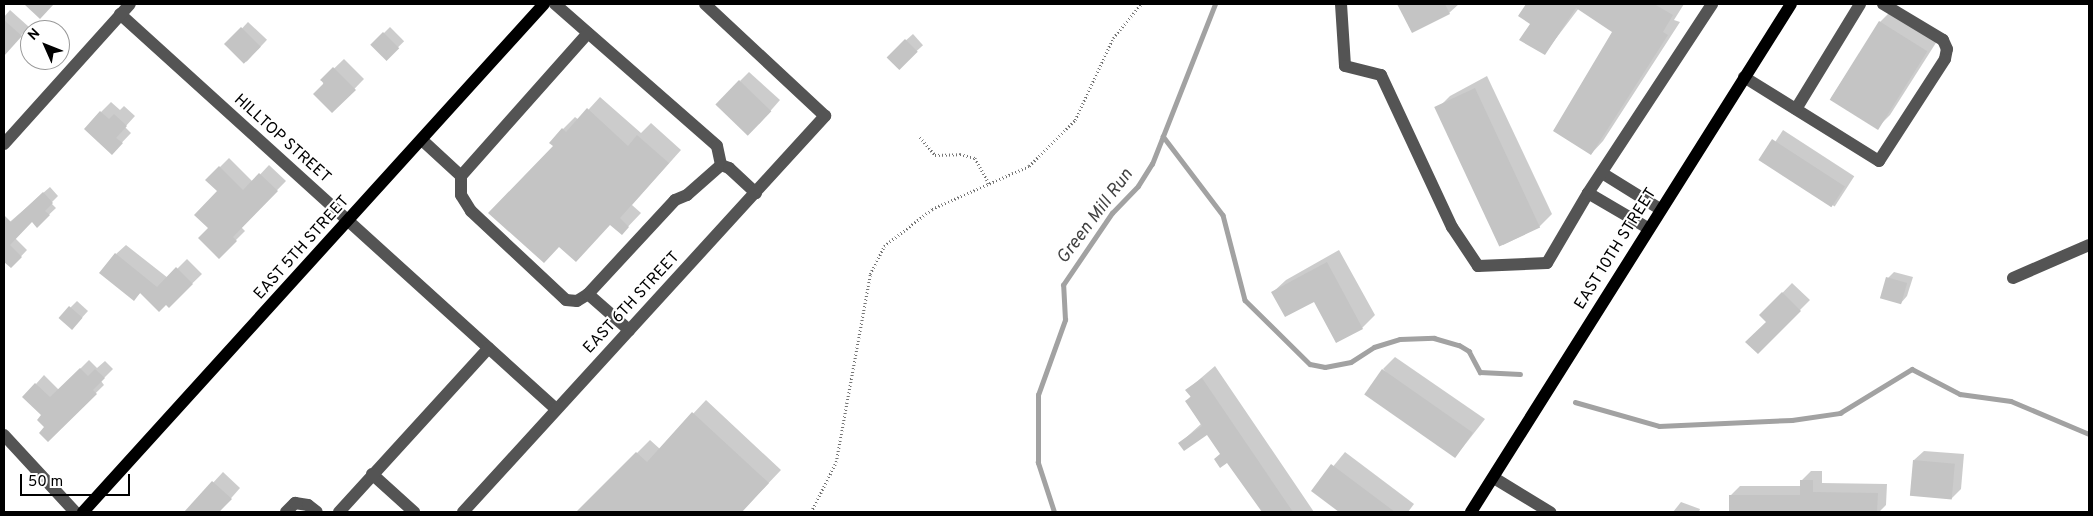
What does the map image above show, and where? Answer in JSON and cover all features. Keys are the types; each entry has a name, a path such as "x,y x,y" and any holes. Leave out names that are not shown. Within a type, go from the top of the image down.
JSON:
{"main road":[{"name":"EAST 5TH STREET","path":"83,512 544,4"},
{"name":"EAST 10TH STREET","path":"1471,512 1494,478 1660,208 1791,4"}],"street":[{"path":"4,144 130,4"},
{"path":"556,4 717,146 721,166"},
{"name":"EAST 6TH STREET","path":"463,512 825,116 705,4"},
{"path":"1341,4 1345,66 1381,76 1452,227 1478,266 1547,263 1588,193 1712,4"},
{"path":"1796,109 1860,4"},
{"path":"1744,77 1879,160 1945,59 1947,49 1942,40 1883,4"},
{"name":"HILLTOP STREET","path":"120,14 556,409"},
{"path":"588,33 461,176 460,195 488,228 566,300 577,300 588,294 674,200 687,195 721,166"},
{"path":"422,140 461,176"},
{"path":"721,166 729,168 756,193"},
{"path":"1602,173 1660,208"},
{"path":"1588,193 1648,228"},
{"path":"2013,278 2089,245"},
{"path":"588,294 629,330"},
{"path":"339,512 488,348"},
{"path":"4,435 75,512"},
{"path":"372,474 414,512"},
{"path":"1494,478 1550,512"},
{"path":"286,512 295,503 308,505 316,512"}],"path":[{"path":"811,512 836,462 868,282 876,260 884,246 911,223 932,209 1029,166 1075,120 1113,38 1141,4"},
{"path":"920,137 935,155 960,154 975,158 989,183"}],"building":[{"path":"24,4 54,4 40,19"},
{"path":"1397,4 1445,4 1450,14 1412,33"},
{"path":"1526,4 1654,4 1673,15 1663,32 1668,35 1591,155 1553,131 1612,32 1576,8 1545,55 1519,40 1530,24 1518,16"},
{"path":"4,20 20,34 20,38 4,56"},
{"path":"1879,21 1927,51 1878,130 1830,100"},
{"path":"241,27 261,47 244,64 224,44"},
{"path":"383,32 399,48 387,61 370,45"},
{"path":"905,39 918,52 899,70 887,57"},
{"path":"333,67 356,90 332,113 313,94 324,83 320,80"},
{"path":"739,80 771,111 748,136 715,104"},
{"path":"1475,88 1540,228 1499,247 1434,107"},
{"path":"587,108 628,146 637,135 669,163 620,218 629,227 622,235 610,225 576,262 559,247 544,263 488,213 553,146 549,143 562,128 566,132"},
{"path":"100,111 109,119 114,114 127,126 116,138 123,143 112,155 84,129"},
{"path":"1772,139 1845,186 1831,207 1758,160"},
{"path":"219,166 243,190 259,173 278,191 233,237 237,241 219,259 198,238 208,228 194,215 217,191 205,180"},
{"path":"43,192 53,203 45,211 50,215 37,228 32,222 10,245 22,257 11,268 4,262 4,215 11,222"},
{"path":"115,253 157,287 176,267 193,284 169,308 166,305 159,312 140,293 134,301 99,273"},
{"path":"1327,262 1363,329 1336,343 1314,302 1285,317 1271,292"},
{"path":"1886,277 1907,283 1901,304 1880,298"},
{"path":"1782,292 1801,311 1758,354 1745,342 1766,322 1759,315"},
{"path":"69,306 83,318 72,330 59,318"},
{"path":"80,368 88,376 95,369 105,378 93,390 97,394 48,442 39,433 44,427 37,420 41,415 22,397 35,383 50,397"},
{"path":"1382,369 1473,433 1455,458 1364,394"},
{"path":"1202,378 1293,512 1262,512 1227,463 1220,468 1214,459 1220,454 1207,435 1184,451 1178,443 1202,426 1185,401 1191,397 1185,390"},
{"path":"692,412 769,483 742,512 576,512 636,452 647,462"},
{"path":"1913,460 1955,464 1952,500 1910,496"},
{"path":"1331,464 1395,512 1339,512 1311,491"},
{"path":"1800,480 1813,480 1813,492 1878,493 1877,512 1729,512 1729,495 1800,495"},
{"path":"212,481 232,499 219,512 184,512"}],"waterway":[{"name":"Green Mill Run","path":"1054,512 1038,463 1038,395 1065,320 1063,285 1112,213 1138,186 1152,164 1215,4"},
{"path":"1163,136 1223,215 1245,300 1310,364 1325,367 1351,362 1374,347 1400,339 1434,338 1459,345 1469,351 1480,372 1520,374"},
{"path":"1575,402 1659,426 1792,420 1840,413 1912,369 1960,394 2011,401 2089,434"}]}
